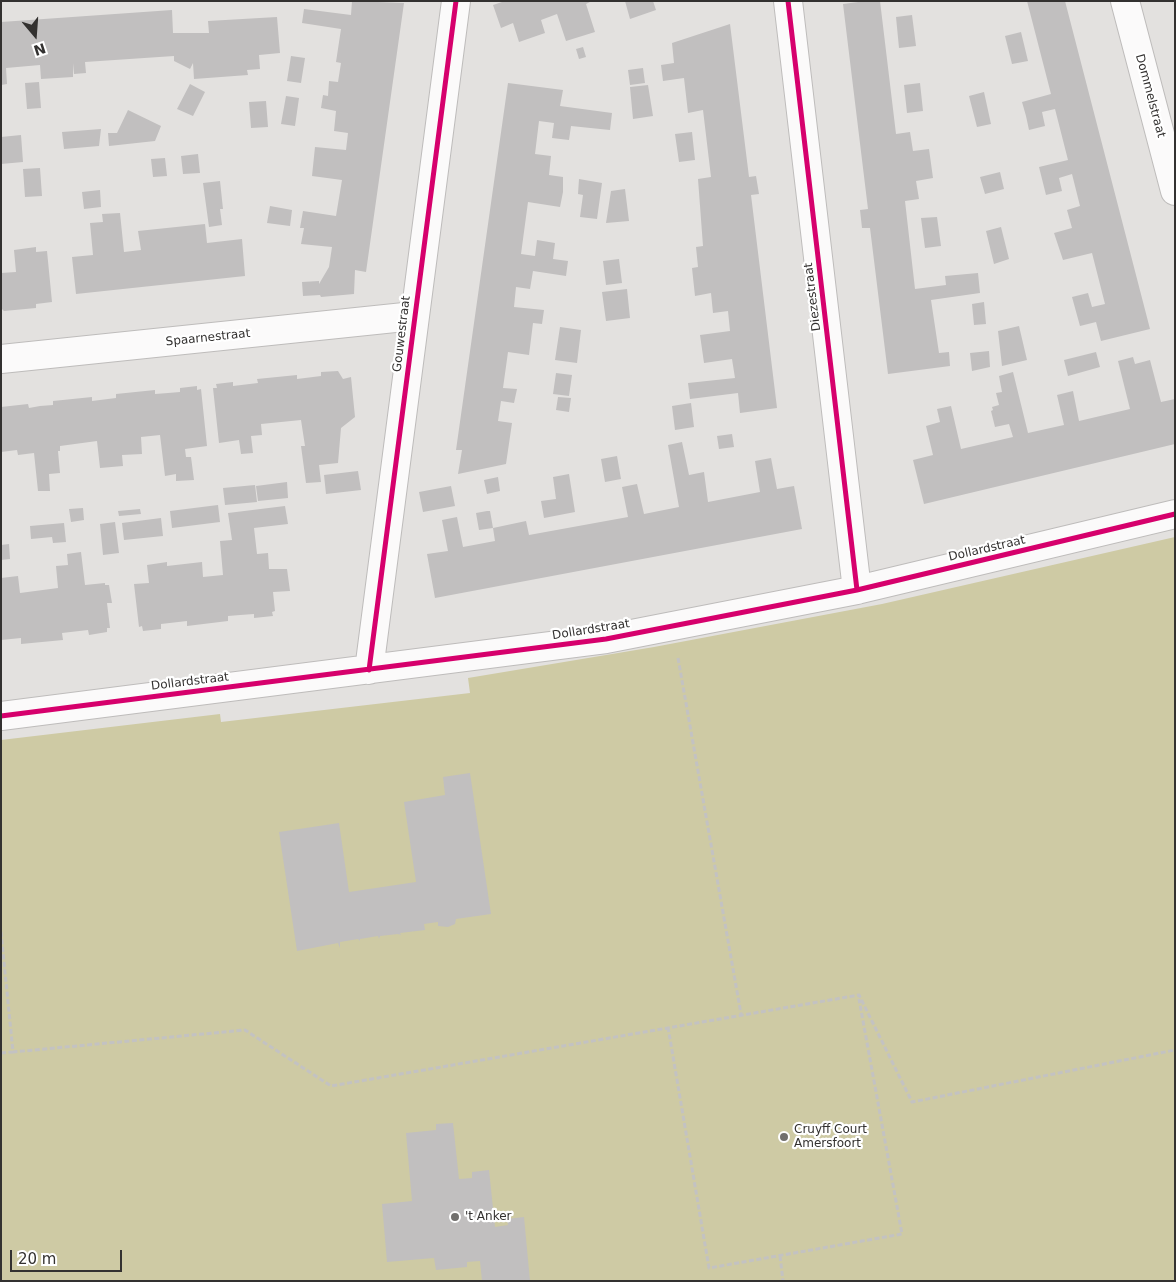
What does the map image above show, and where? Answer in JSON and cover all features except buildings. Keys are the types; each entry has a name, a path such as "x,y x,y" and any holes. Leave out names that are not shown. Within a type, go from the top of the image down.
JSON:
{"street":[{"name":"Gouwestraat","path":"369,670 456,1"},
{"name":"Diezestraat","path":"788,1 858,590"},
{"name":"Dommelstraat","path":"1125,1 1175,190"},
{"name":"Spaarnestraat","path":"1,359 414,316"},
{"name":"Dollardstraat","path":"1,716 606,639 858,590 1175,514"}],"path":[{"path":"673,626 741,1014"},
{"path":"1,932 13,1052"},
{"path":"1,1053 245,1030 331,1086 858,995"},
{"path":"858,995 912,1102 1175,1050"},
{"path":"668,1027 709,1268 902,1234 858,995"},
{"path":"780,1256 783,1281"}],"shaded area":[{"path":"1175,537 1175,1281 1,1281 1,740 220,714 221,722 470,693 468,678 654,647 882,604"}],"cycle path":[{"path":"369,670 456,1"},
{"path":"788,1 857,590"},
{"path":"1,716 606,639 857,590 1175,514"}],"place":[{"name":"Cruyff Court Amersfoort","path":"784,1137"},
{"name":"'t Anker","path":"455,1217"}]}
